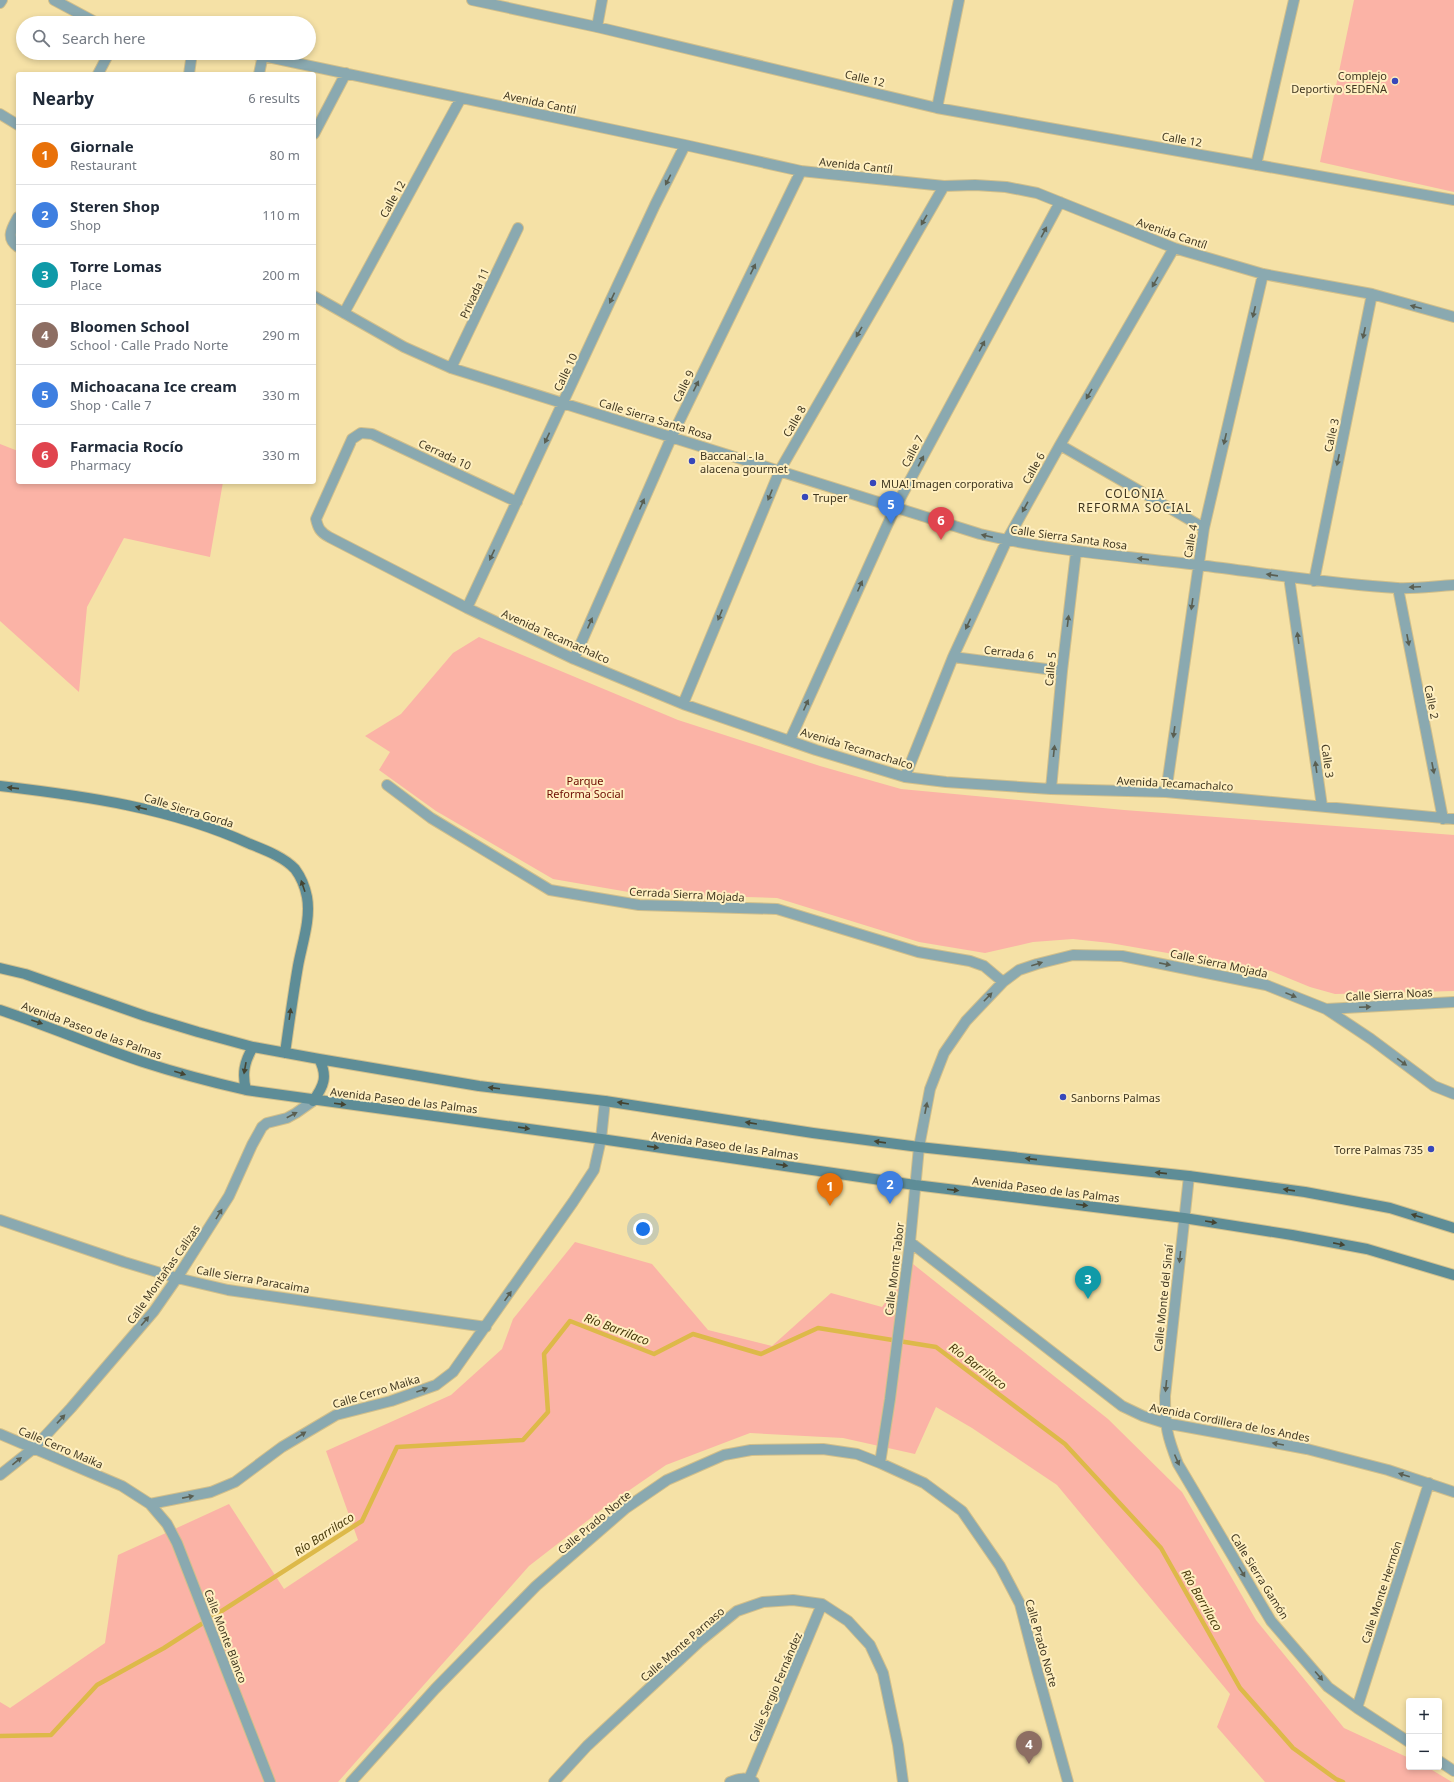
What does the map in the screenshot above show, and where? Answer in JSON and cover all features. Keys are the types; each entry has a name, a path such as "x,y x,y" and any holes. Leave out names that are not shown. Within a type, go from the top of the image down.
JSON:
{"main road":[{"name":"Calle Sierra Gorda","path":"0,786 123,804 177,817 220,830 270,852 286,862 295,870 303,883 308,909 293,994 285,1053"},
{"name":"Avenida Paseo de las Palmas","path":"0,968 25,974 191,1030 253,1047 285,1053 479,1086 605,1101 813,1133 919,1147 1189,1176 1305,1192 1390,1208 1454,1228"},
{"name":"Avenida Paseo de las Palmas","path":"0,1010 38,1022 142,1062 205,1081 246,1090 313,1101 432,1115 915,1185 1184,1218 1292,1235 1367,1249 1454,1275"},
{"path":"246,1090 243,1078 244,1067 253,1047"},
{"path":"313,1101 320,1092 324,1081 324,1070 319,1059"}],"street":[{"path":"54,0 84,16"},
{"name":"Calle 12","path":"472,0 597,27 937,108 1454,200"},
{"path":"597,27 602,0"},
{"path":"937,108 960,0"},
{"path":"1256,165 1294,0"},
{"path":"99,72 105,60"},
{"path":"189,72 191,60"},
{"path":"259,72 262,60"},
{"name":"Avenida Cantíl","path":"286,60 801,171 944,186 975,185 1006,187 1037,193 1174,248 1263,274 1372,294 1454,317"},
{"path":"316,130 346,73"},
{"name":"Calle 12","path":"344,313 461,98"},
{"path":"0,114 16,124"},
{"name":"Calle 10","path":"467,608 655,205 685,145"},
{"name":"Calle 9","path":"574,658 672,436 801,171"},
{"name":"Calle 8","path":"684,704 780,470 944,186"},
{"name":"Calle 7","path":"790,740 895,508 1060,202"},
{"path":"15,244 10,232 16,221"},
{"name":"Privada 11","path":"451,368 518,228"},
{"name":"Calle 6","path":"905,776 953,657 1007,540 1174,248"},
{"name":"Calle 4","path":"1166,792 1204,528 1263,274"},
{"name":"Calle 3","path":"1314,581 1372,294"},
{"name":"Calle Sierra Santa Rosa","path":"316,297 404,346 451,368 564,402 980,534 1076,552 1198,565 1314,581 1398,588 1454,585"},
{"name":"Cerrada 10","path":"321,532 316,519 352,439 360,433 372,434 517,502"},
{"path":"1060,445 1204,528"},
{"name":"Avenida Tecamachalco","path":"321,532 467,608 574,658 684,704 831,755 905,776 946,782 1051,789 1166,792 1322,806 1443,820 1454,819"},
{"name":"Calle 5","path":"1051,789 1062,671 1076,552"},
{"name":"Calle 3","path":"1289,578 1322,806"},
{"name":"Calle 2","path":"1398,588 1443,820"},
{"name":"Cerrada 6","path":"953,657 1062,671"},
{"name":"Cerrada Sierra Mojada","path":"387,785 431,818 550,890 639,905 776,909 918,952 970,961 984,966 1003,982"},
{"name":"Calle Sierra Mojada","path":"1003,982 1019,970 1073,955 1122,956 1266,985 1326,1009 1371,1039 1434,1086 1454,1094"},
{"name":"Calle Monte Tabor","path":"880,1463 890,1399 910,1242 919,1147 930,1089 944,1052 966,1021 1003,982"},
{"name":"Calle Sierra Noas","path":"1326,1009 1454,1002"},
{"name":"Calle Montañas Calizas","path":"0,1475 34,1448 71,1408 154,1311 177,1278 229,1196 252,1145 262,1127 267,1123 287,1118 313,1101"},
{"name":"Calle Cerro Maika","path":"0,1434 122,1486 150,1504 211,1492 235,1482 282,1447 336,1415 391,1401 436,1385 453,1372 486,1327 594,1170 601,1139 605,1101"},
{"name":"Calle Monte del Sinaí","path":"1165,1423 1165,1396 1189,1176"},
{"name":"Calle Sierra Paracaima","path":"0,1220 124,1262 177,1278 228,1290 486,1327"},
{"name":"Avenida Cordillera de los Andes","path":"910,1242 1122,1406 1143,1416 1165,1423 1307,1449 1356,1461 1454,1492"},
{"name":"Calle Sierra Gamón","path":"1165,1423 1168,1438 1178,1464 1271,1621 1328,1687 1356,1708 1406,1740"},
{"name":"Calle Prado Norte","path":"352,1782 435,1689 536,1586 626,1508 667,1480 724,1455 751,1450 823,1449 857,1454 880,1463 924,1483 962,1511 1000,1566 1020,1604 1068,1781"},
{"name":"Calle Monte Hermón","path":"1356,1708 1429,1483"},
{"name":"Calle Monte Blanco","path":"150,1504 167,1524 174,1537 270,1782"},
{"name":"Calle Monte Parnaso","path":"554,1782 587,1746 699,1642 738,1611 764,1602 793,1600 822,1604 848,1621 870,1645 882,1673 898,1745 903,1782"},
{"name":"Calle Sergio Fernández","path":"752,1781 822,1604"},
{"path":"1442,1763 1454,1771"},
{"path":"730,1782 739,1778 752,1781"}],"green space":[{"name":"Complejo Deportivo SEDENA","path":"1354,0 1454,0 1454,192 1320,162"},
{"path":"0,444 16,450 16,484 223,484 210,557 124,538 87,607 79,692 0,621"},
{"name":"Parque Reforma Social","path":"479,637 678,720 820,766 901,789 1124,810 1454,835 1454,991 1335,994 1310,987 1271,971 1110,943 1073,939 1033,942 985,953 919,942 777,898 640,894 553,879 436,811 379,770 390,752 365,736 401,714 453,653"},
{"path":"575,1242 652,1264 708,1330 772,1346 831,1293 882,1307 913,1264 1108,1419 1182,1492 1256,1620 1344,1728 1406,1757 1406,1770 1432,1770 1452,1782 1265,1782 1217,1727 1230,1694 1057,1485 972,1428 936,1407 915,1454 843,1438 750,1433 666,1465 605,1507 529,1566 338,1782 0,1782 0,1702 10,1708 105,1643 118,1555 229,1504 284,1589 358,1540 326,1451 451,1395 502,1349 513,1319"}],"waterway":[{"name":"Río Barrilaco","path":"0,1736 51,1735 97,1685 164,1648 362,1521 397,1447 523,1440 548,1412 544,1354 570,1321 654,1354 693,1334 761,1354 818,1328 936,1347 1065,1444 1161,1548 1240,1688 1293,1748 1336,1779 1343,1782"}],"place":[{"name":"Complejo Deportivo SEDENA","path":"1395,81"},
{"name":"Baccanal - la alacena gourmet","path":"692,461"},
{"name":"MUA! Imagen corporativa","path":"873,483"},
{"name":"Truper","path":"805,497"},
{"name":"Michoacana Ice cream","path":"891,524"},
{"name":"Farmacia Rocío","path":"941,540"},
{"name":"Sanborns Palmas","path":"1063,1097"},
{"name":"Torre Palmas 735","path":"1431,1149"},
{"name":"Steren Shop","path":"890,1204"},
{"name":"Giornale","path":"830,1206"},
{"name":"Torre Lomas","path":"1088,1299"},
{"name":"Bloomen School","path":"1029,1764"}],"district":[{"name":"COLONIA REFORMA SOCIAL","path":"1135,500"}]}
